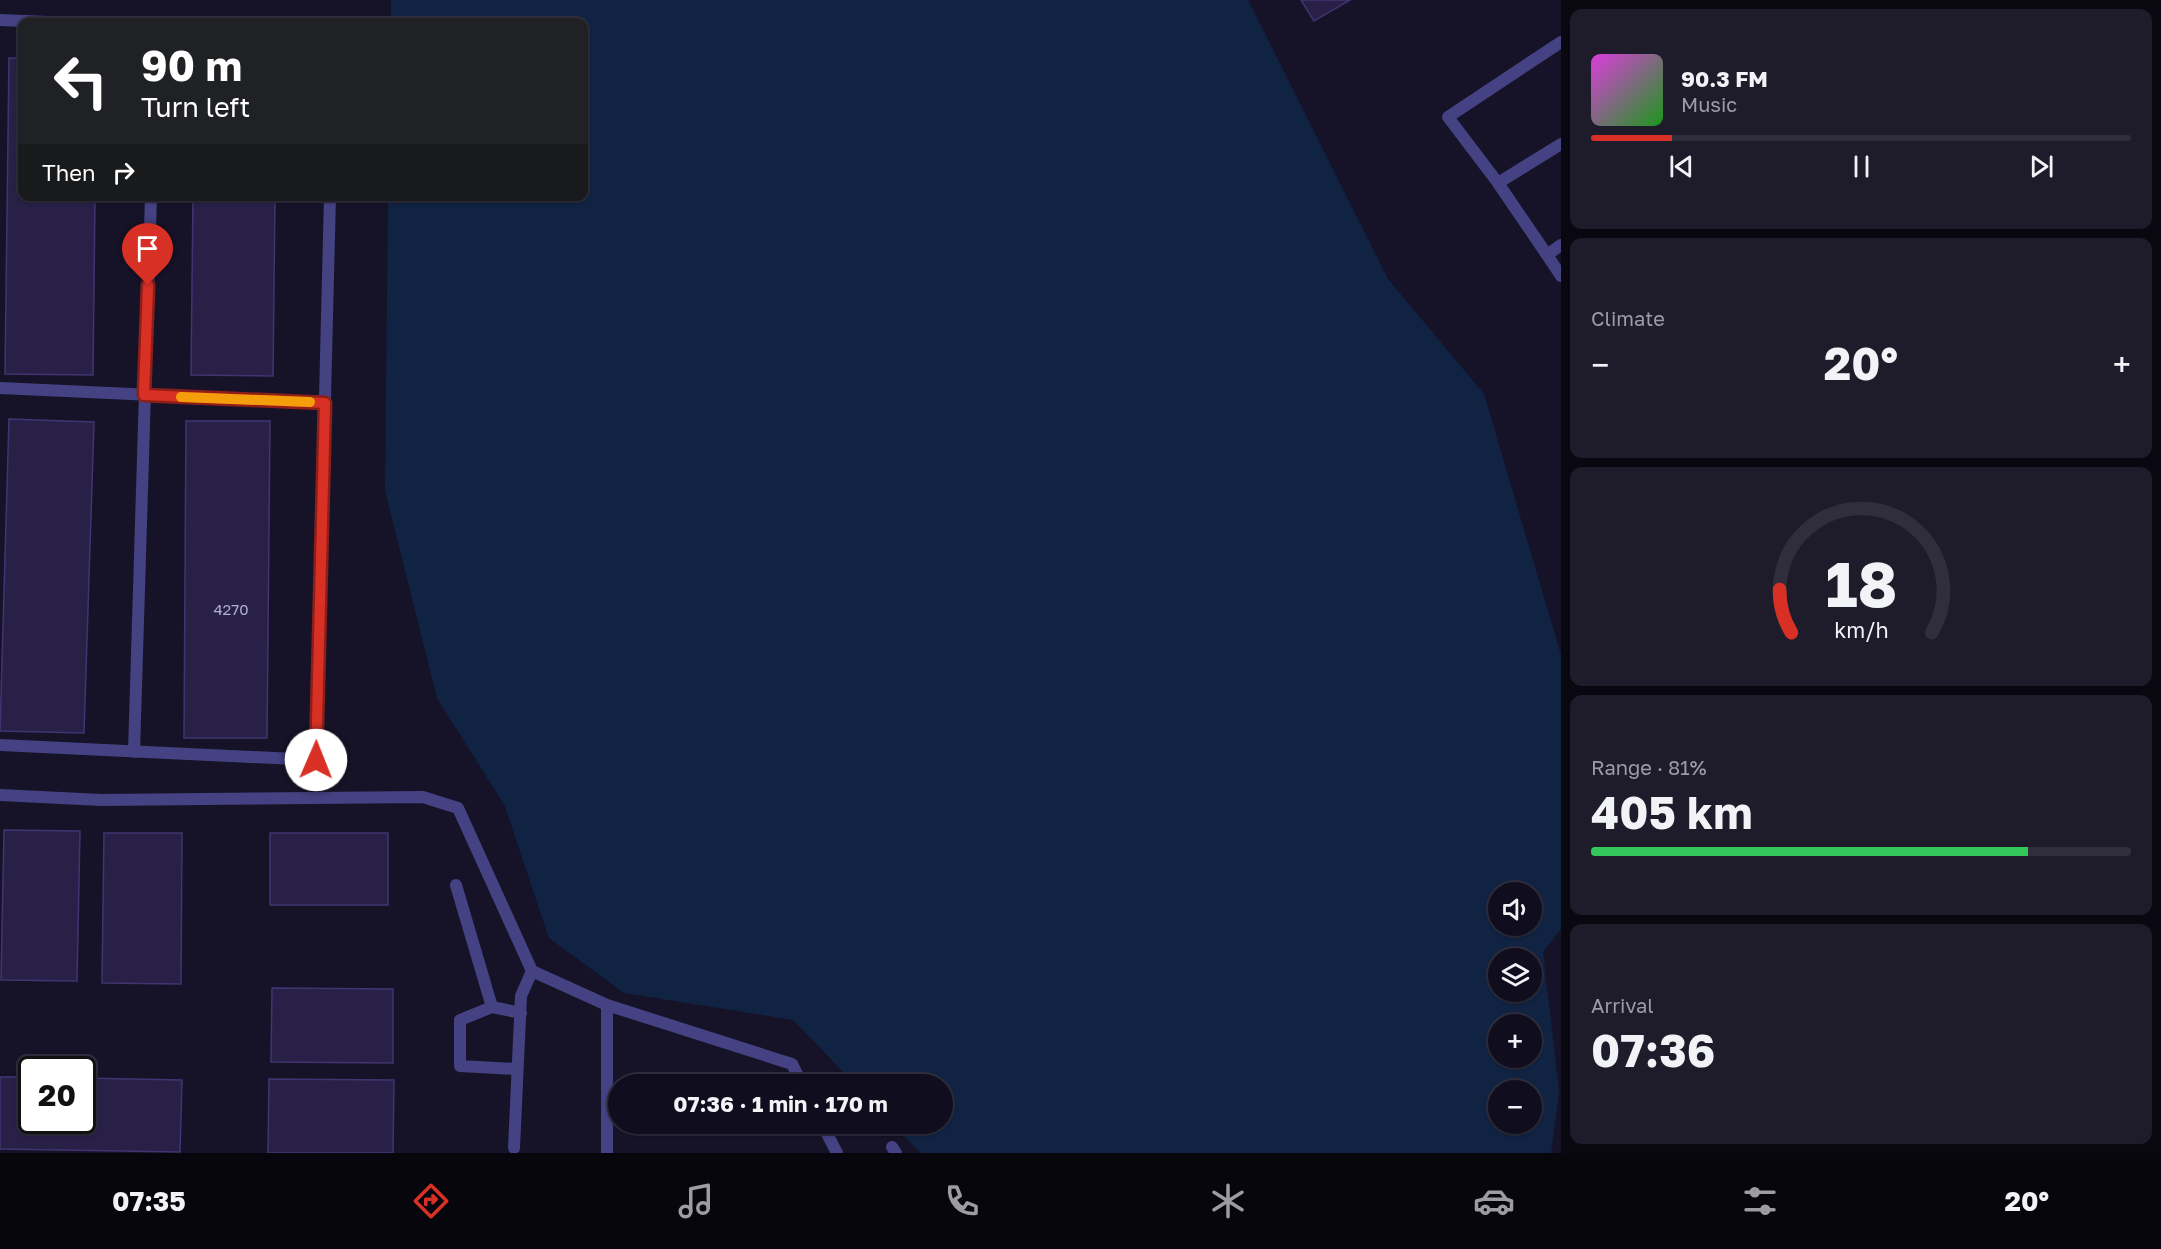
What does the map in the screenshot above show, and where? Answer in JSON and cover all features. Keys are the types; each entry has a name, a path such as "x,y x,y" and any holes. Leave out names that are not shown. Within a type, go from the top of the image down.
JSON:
{"lane":[{"path":"0,20 18,21"},
{"path":"1561,42 1449,117 1498,183 1561,276"},
{"path":"1498,183 1561,144"},
{"path":"134,752 151,201"},
{"path":"0,745 316,760 330,201"},
{"path":"1546,255 1561,245"},
{"path":"0,388 325,403"},
{"path":"0,795 101,800 423,797 458,808 532,971 607,1005 792,1064 797,1074"},
{"path":"456,885 492,1007"},
{"path":"514,1148 521,996 532,971"},
{"path":"607,1005 607,1153"},
{"path":"516,1069 460,1066 460,1020 492,1007 521,1013"},
{"path":"827,1134 837,1153"}],"water":[{"path":"391,0 1248,0 1388,279 1484,394 1561,655 1561,929 1543,952 1559,1092 1551,1153 921,1153 902,1134 953,1134 953,1074 845,1074 793,1020 624,993 549,938 505,806 437,698 385,491 388,201 588,201 588,18 391,18"}],"building":[{"path":"1301,0 1350,0 1314,21"},
{"path":"9,58 18,58 18,201 95,201 93,375 5,374"},
{"path":"193,201 275,201 273,376 191,375"},
{"path":"9,419 94,422 84,733 0,731"},
{"path":"186,421 270,421 267,738 184,738"},
{"path":"4,830 80,831 77,981 1,980"},
{"path":"104,833 182,833 181,984 102,983"},
{"path":"270,833 388,833 388,905 270,905"},
{"path":"272,988 393,989 393,1063 271,1062"},
{"path":"0,1077 18,1077 18,1134 96,1134 96,1078 182,1080 180,1152 0,1149"},
{"path":"269,1079 394,1080 393,1153 268,1153"}],"slow traffic":[{"path":"181,397 310,402"}],"route":[{"path":"148,285 144,395 325,403 316,760"}]}
